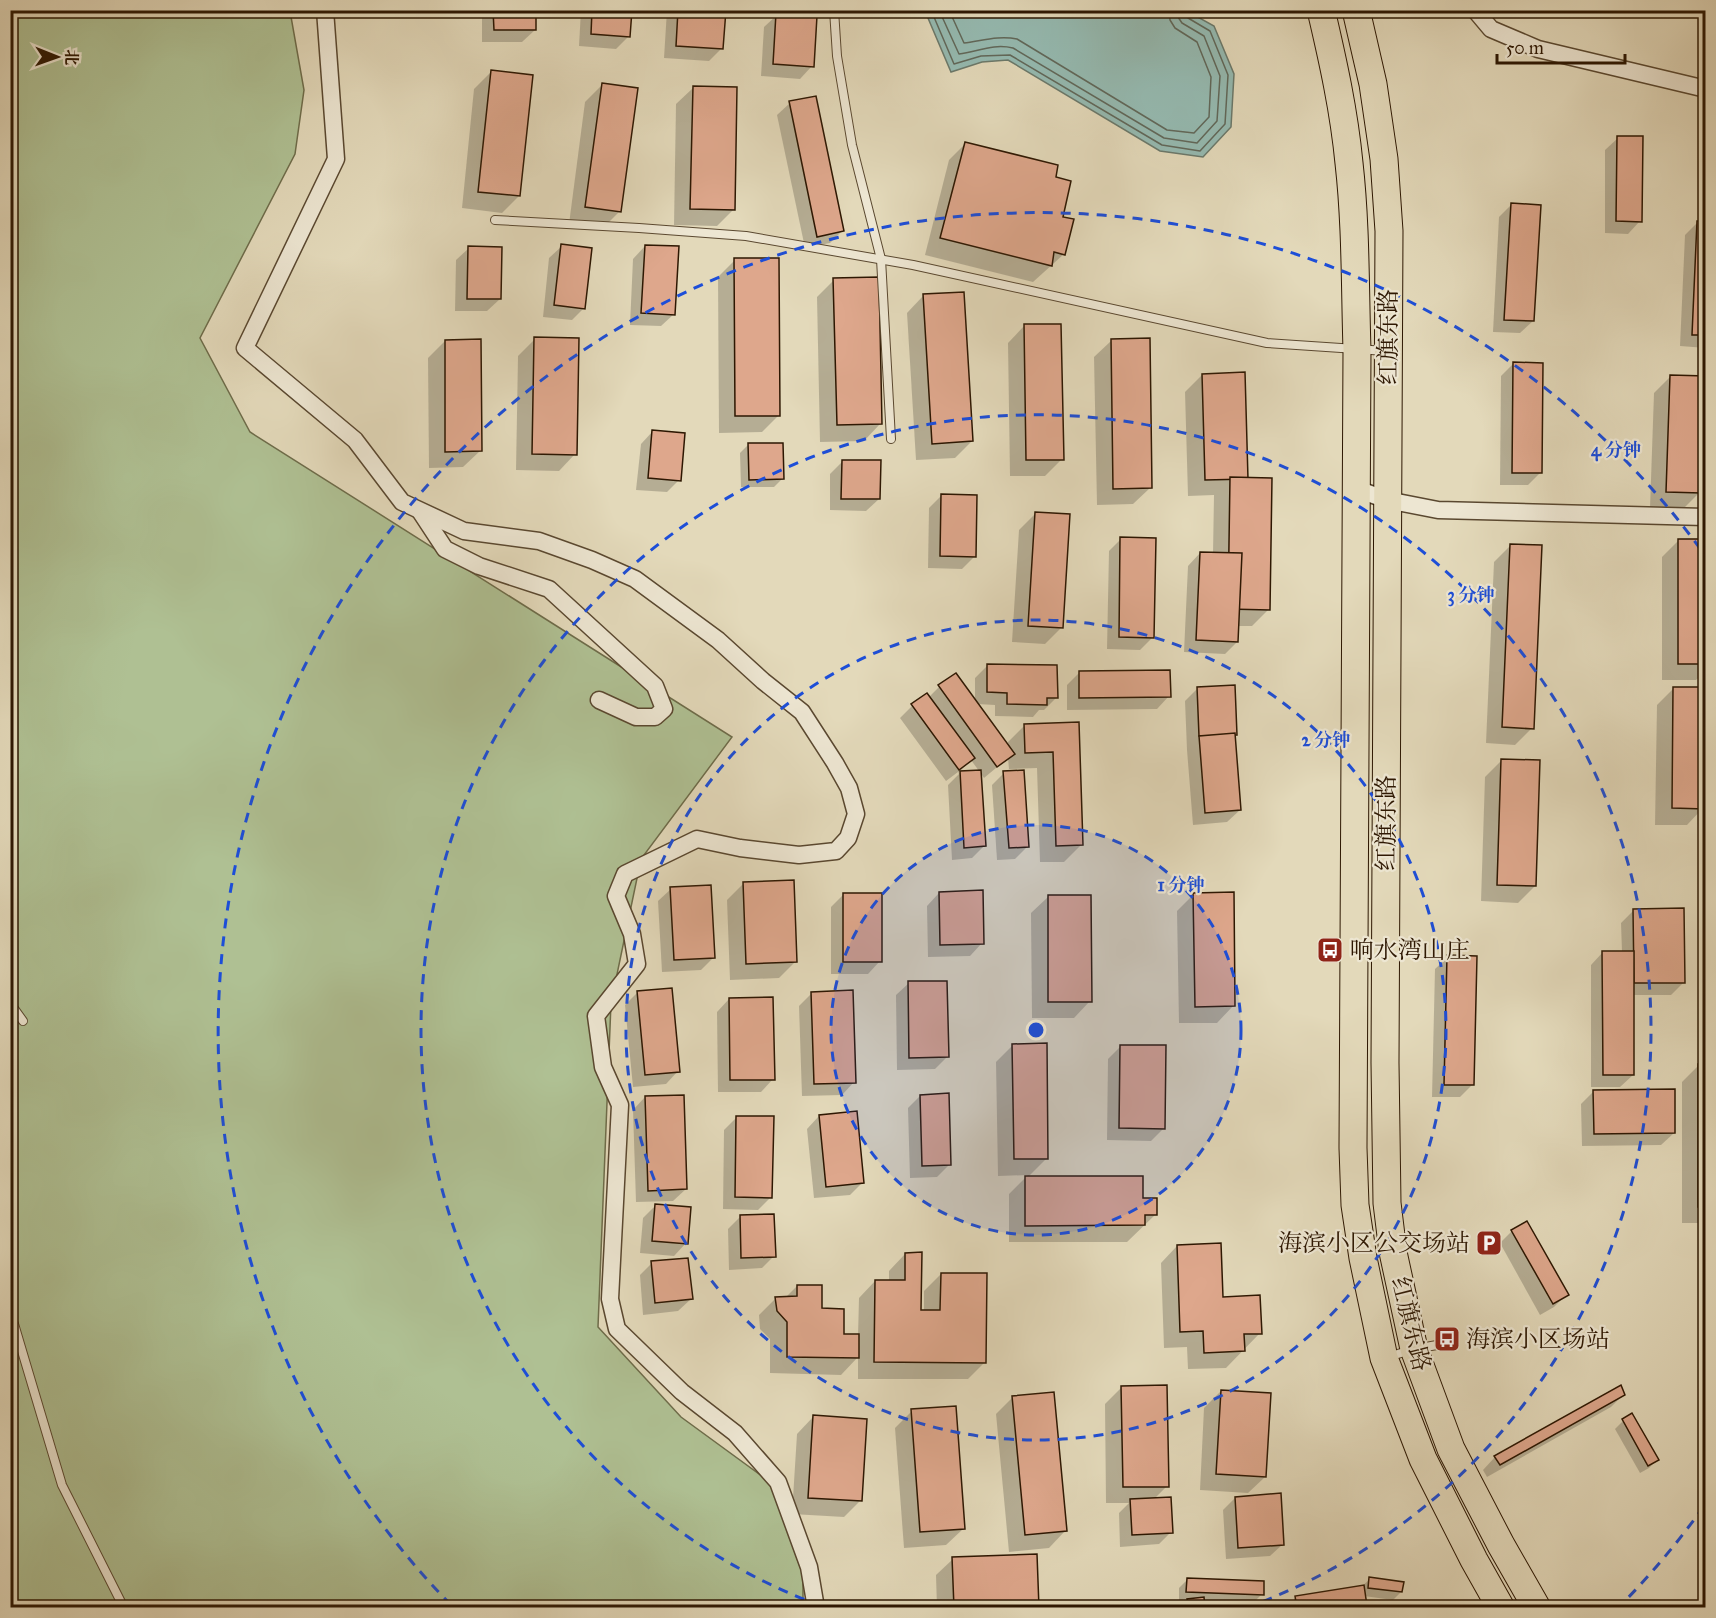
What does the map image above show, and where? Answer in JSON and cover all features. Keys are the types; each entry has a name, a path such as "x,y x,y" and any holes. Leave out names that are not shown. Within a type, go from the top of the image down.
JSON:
{"main road":[{"name":"红旗东路","path":"1321,10 1340,92 1354,232 1357,350 1353,1159 1355,1205 1363,1258 1384,1358 1423,1460 1501,1608"},
{"name":"红旗东路","path":"1356,10 1373,84 1383,159 1389,231 1385,1052 1387,1203 1393,1252 1425,1347 1451,1449 1537,1608"}],"street":[{"path":"325,10 336,159 245,348 355,440 402,502 464,531 539,541 592,560 635,579 718,640 763,681 802,712 849,788 856,814 848,838 836,851 799,855 740,848 697,838 625,874 616,896 632,934 638,964 596,1016 603,1068 621,1105 610,1299 617,1329 682,1392 735,1433 778,1482 809,1567 816,1608"},
{"path":"1475,10 1491,29 1538,49 1706,89"},
{"path":"1357,489 1387,500 1438,510 1705,517"},
{"path":"420,510 445,549 479,566 549,589 655,686 664,709 656,717 636,717 599,700"}],"lane":[{"path":"834,10 837,56 852,145 881,259 891,439"},
{"path":"495,220 746,236 914,265 1267,343 1388,351"},
{"path":"10,1002 23,1021"},
{"path":"10,1317 62,1485 124,1608"},
{"path":"1384,1358 1425,1347"}],"green space":[{"path":"11,11 290,11 304,90 295,154 200,338 250,432 732,737 641,859 611,1003 598,1327 681,1417 770,1482 803,1575 803,1607 11,1608"}],"water":[{"path":"925,11 1187,11 1214,26 1234,74 1231,127 1203,157 1160,151 1008,60 982,62 951,72"}],"building":[{"path":"493,10 536,10 536,30 494,30"},
{"path":"592,10 632,10 630,37 591,34"},
{"path":"678,10 726,10 723,49 676,46"},
{"path":"776,13 817,16 814,67 773,64"},
{"path":"491,70 533,75 520,196 478,192"},
{"path":"602,83 638,88 621,212 585,207"},
{"path":"693,86 737,87 735,210 690,209"},
{"path":"816,96 844,231 817,237 789,101"},
{"path":"1617,136 1643,136 1642,222 1616,221"},
{"path":"965,142 1058,165 1056,177 1071,181 1063,217 1074,219 1065,255 1054,252 1052,266 940,238"},
{"path":"1511,203 1541,205 1534,321 1504,320"},
{"path":"1697,221 1706,221 1706,335 1692,335"},
{"path":"561,244 592,248 585,309 554,305"},
{"path":"645,245 679,246 675,315 641,313"},
{"path":"468,246 502,247 501,299 467,299"},
{"path":"734,258 779,258 780,416 735,416"},
{"path":"879,277 882,424 837,425 833,278"},
{"path":"964,292 973,441 932,444 923,294"},
{"path":"1024,324 1061,324 1064,460 1026,460"},
{"path":"534,337 579,338 577,455 532,454"},
{"path":"1150,338 1152,488 1113,489 1111,339"},
{"path":"481,339 482,451 445,452 445,340"},
{"path":"1513,362 1543,363 1542,473 1512,473"},
{"path":"1245,372 1248,479 1205,480 1202,374"},
{"path":"1670,375 1706,376 1701,493 1666,492"},
{"path":"652,430 685,433 681,481 648,478"},
{"path":"748,443 783,443 784,479 749,480"},
{"path":"842,460 881,460 880,499 841,499"},
{"path":"1230,477 1272,478 1270,610 1228,609"},
{"path":"941,494 977,495 976,557 940,556"},
{"path":"1035,512 1070,514 1063,628 1028,626"},
{"path":"1120,537 1156,538 1154,638 1119,637"},
{"path":"1678,539 1706,539 1706,664 1678,664"},
{"path":"1510,544 1542,545 1534,729 1502,727"},
{"path":"1200,552 1242,553 1238,642 1196,640"},
{"path":"987,664 1057,665 1058,698 1047,698 1047,705 1007,704 1007,693 987,692"},
{"path":"1170,670 1171,697 1079,698 1079,671"},
{"path":"956,673 1015,754 997,767 938,685"},
{"path":"1235,685 1237,735 1199,736 1197,687"},
{"path":"1673,687 1706,687 1705,809 1672,808"},
{"path":"927,693 975,758 959,770 911,704"},
{"path":"1079,722 1083,845 1056,846 1053,752 1025,753 1024,724"},
{"path":"1235,733 1241,810 1205,813 1199,736"},
{"path":"1501,759 1540,760 1536,886 1497,885"},
{"path":"981,770 986,846 964,848 960,771"},
{"path":"1024,770 1029,847 1009,848 1003,771"},
{"path":"794,880 797,962 746,964 743,882"},
{"path":"711,885 715,958 674,960 670,887"},
{"path":"983,890 984,944 940,945 939,892"},
{"path":"1234,892 1235,1006 1195,1007 1193,893"},
{"path":"843,893 882,893 882,962 843,962"},
{"path":"1048,895 1091,895 1092,1002 1048,1002"},
{"path":"1684,908 1685,983 1634,983 1633,909"},
{"path":"1602,951 1634,951 1634,1075 1603,1075"},
{"path":"1447,955 1477,956 1474,1085 1444,1085"},
{"path":"908,981 947,981 949,1057 909,1058"},
{"path":"672,988 680,1072 645,1075 637,991"},
{"path":"853,990 856,1083 814,1084 811,992"},
{"path":"773,997 775,1080 730,1080 729,998"},
{"path":"1047,1043 1048,1159 1014,1159 1012,1044"},
{"path":"1120,1045 1166,1045 1165,1129 1119,1128"},
{"path":"1698,1064 1706,1064 1706,1207 1698,1207"},
{"path":"1675,1089 1675,1133 1594,1134 1593,1090"},
{"path":"949,1093 951,1165 922,1166 920,1095"},
{"path":"684,1095 687,1189 648,1191 645,1096"},
{"path":"857,1111 864,1183 826,1187 819,1115"},
{"path":"736,1116 774,1116 772,1198 735,1197"},
{"path":"1025,1176 1143,1176 1143,1198 1157,1198 1157,1215 1145,1215 1145,1225 1025,1226"},
{"path":"655,1204 691,1207 688,1244 652,1241"},
{"path":"774,1214 776,1257 741,1258 740,1215"},
{"path":"1527,1221 1569,1295 1553,1304 1511,1230"},
{"path":"1221,1243 1223,1297 1260,1295 1262,1334 1244,1334 1245,1351 1204,1353 1203,1331 1180,1332 1177,1245"},
{"path":"922,1252 921,1310 940,1310 941,1273 987,1273 986,1363 874,1362 875,1280 905,1280 905,1253"},
{"path":"688,1258 693,1299 655,1303 651,1261"},
{"path":"797,1285 822,1285 822,1308 844,1309 844,1334 859,1334 859,1358 787,1357 787,1322 777,1311 775,1297 797,1296"},
{"path":"1167,1385 1169,1487 1123,1487 1121,1386"},
{"path":"1621,1385 1625,1395 1500,1465 1494,1456"},
{"path":"1221,1390 1271,1393 1266,1477 1216,1474"},
{"path":"1054,1392 1067,1531 1025,1535 1012,1396"},
{"path":"956,1406 965,1529 920,1532 911,1409"},
{"path":"1632,1413 1659,1460 1648,1466 1622,1419"},
{"path":"813,1415 867,1419 862,1501 808,1498"},
{"path":"1281,1493 1284,1545 1238,1548 1235,1497"},
{"path":"1171,1497 1173,1533 1132,1535 1130,1499"},
{"path":"1037,1554 1039,1608 954,1608 952,1557"},
{"path":"1369,1577 1404,1582 1402,1592 1368,1588"},
{"path":"1187,1578 1264,1581 1264,1595 1186,1592"},
{"path":"1364,1585 1367,1606 1297,1608 1295,1596"},
{"path":"1204,1597 1205,1608 1189,1608 1187,1599"}],"place":[{"name":"响水湾山庄","path":"1330,950"},
{"name":"海滨小区公交场站","path":"1489,1243"},
{"name":"海滨小区场站","path":"1447,1339"}]}
